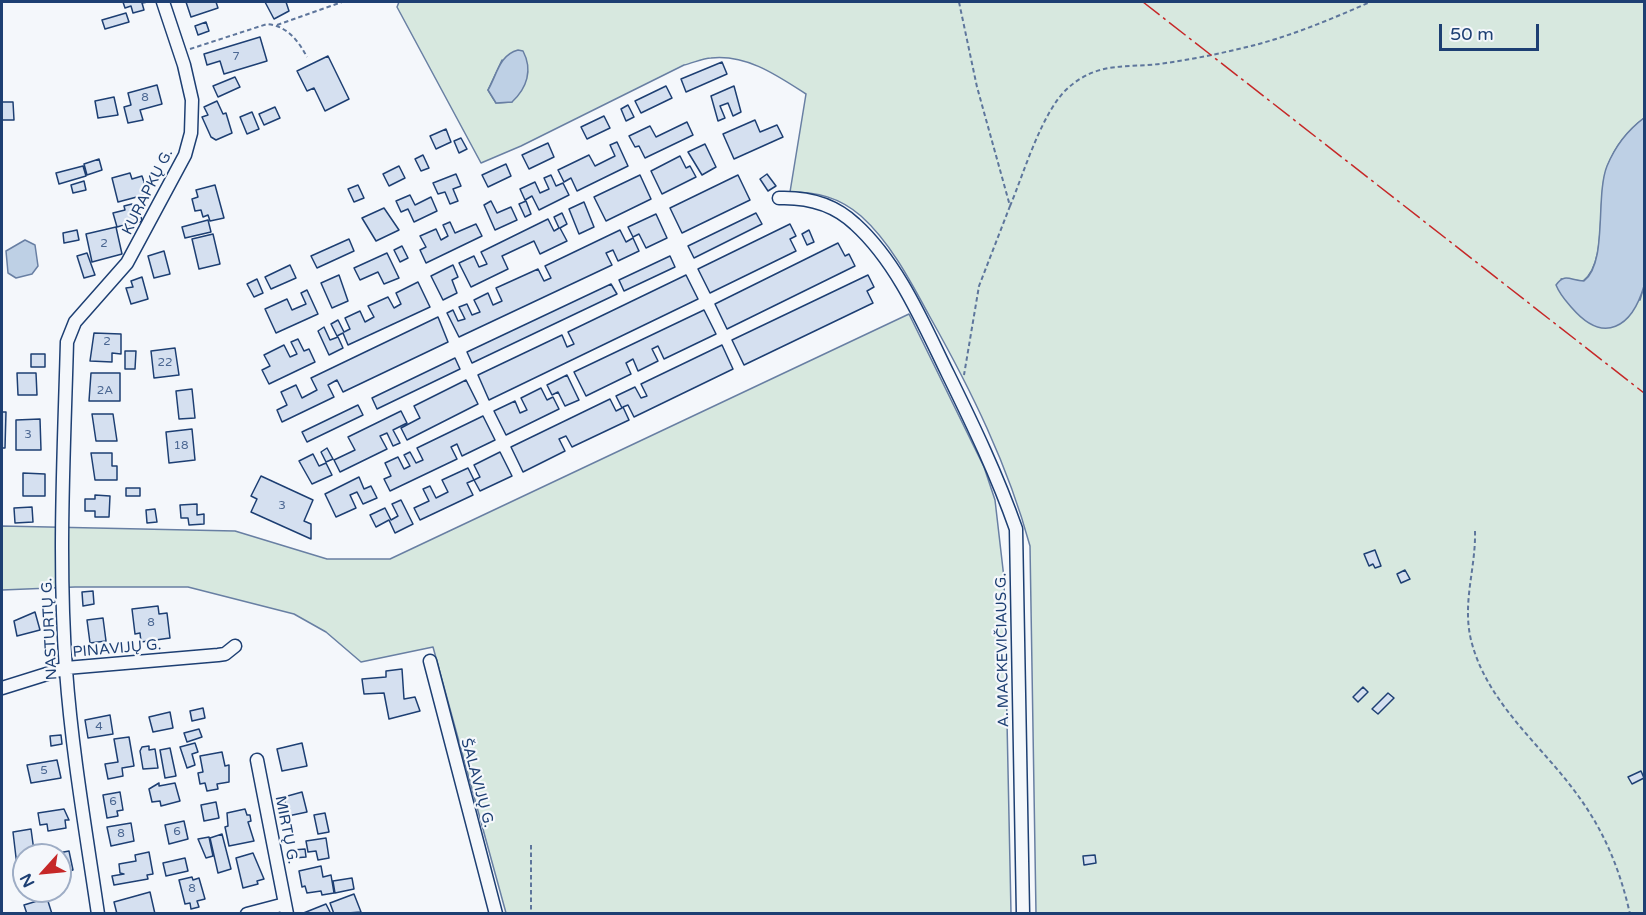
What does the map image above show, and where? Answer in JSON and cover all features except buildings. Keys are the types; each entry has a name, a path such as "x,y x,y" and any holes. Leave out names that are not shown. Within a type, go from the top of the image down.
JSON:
{"street":[{"name":"KURAPKŲ G.","path":"67,342 75,322 127,263 185,155 193,119 192,100 180,52 163,2"},
{"name":"A. MACKEVIČIAUS G.","path":"780,198 815,201 838,211 855,224 899,281 998,476 1016,529 1023,914"},
{"name":"NASTURTŲ G.","path":"67,342 62,571 66,668 73,752 98,914"},
{"name":"PINAVIJŲ G.","path":"2,688 66,668 218,655 225,654 235,646"},
{"name":"ŠALAVIJŲ G.","path":"430,661 496,914"},
{"name":"MIRTŲ G.","path":"247,914 286,909 257,760"}],"path":[{"path":"180,52 267,24 277,25 342,2"},
{"path":"959,2 977,87 1010,206"},
{"path":"964,376 979,286 1051,108 1066,90 1082,76 1101,68 1164,63 1250,46 1280,38 1370,2"},
{"path":"277,25 298,40 307,57"},
{"path":"1475,531 1476,556 1467,613 1472,642 1486,679 1512,718 1579,798 1608,844 1620,872 1630,914"},
{"path":"531,845 531,914"}],"shaded area":[{"path":"399,2 1644,2 1644,118 1623,139 1608,165 1602,194 1599,244 1591,272 1583,281 1561,279 1640,300 1644,286 1644,913 1036,913 1030,546 1011,486 987,428 945,344 900,264 872,227 844,204 819,195 790,192 806,94 762,68 749,63 737,59 705,59 684,65 521,146 481,163 397,7","holes":["502,60 512,102 496,103 488,90"]},
{"path":"909,314 984,467 995,500 1004,578 1011,913 506,913 433,647 361,662 326,632 294,614 188,587 75,587 2,590 2,526 235,531 327,559 390,559"}],"water":[{"path":"518,50 523,51 528,65 525,85 512,102 496,103 488,90 499,66 507,56"},
{"path":"1644,118 1644,286 1639,300 1624,321 1606,328 1595,326 1572,308 1556,285 1565,278 1584,281 1591,272 1599,244 1602,194 1607,166 1622,139"},
{"path":"25,240 35,245 38,266 32,274 16,278 8,273 6,251"}],"power":[{"path":"1143,2 1644,393"}]}
